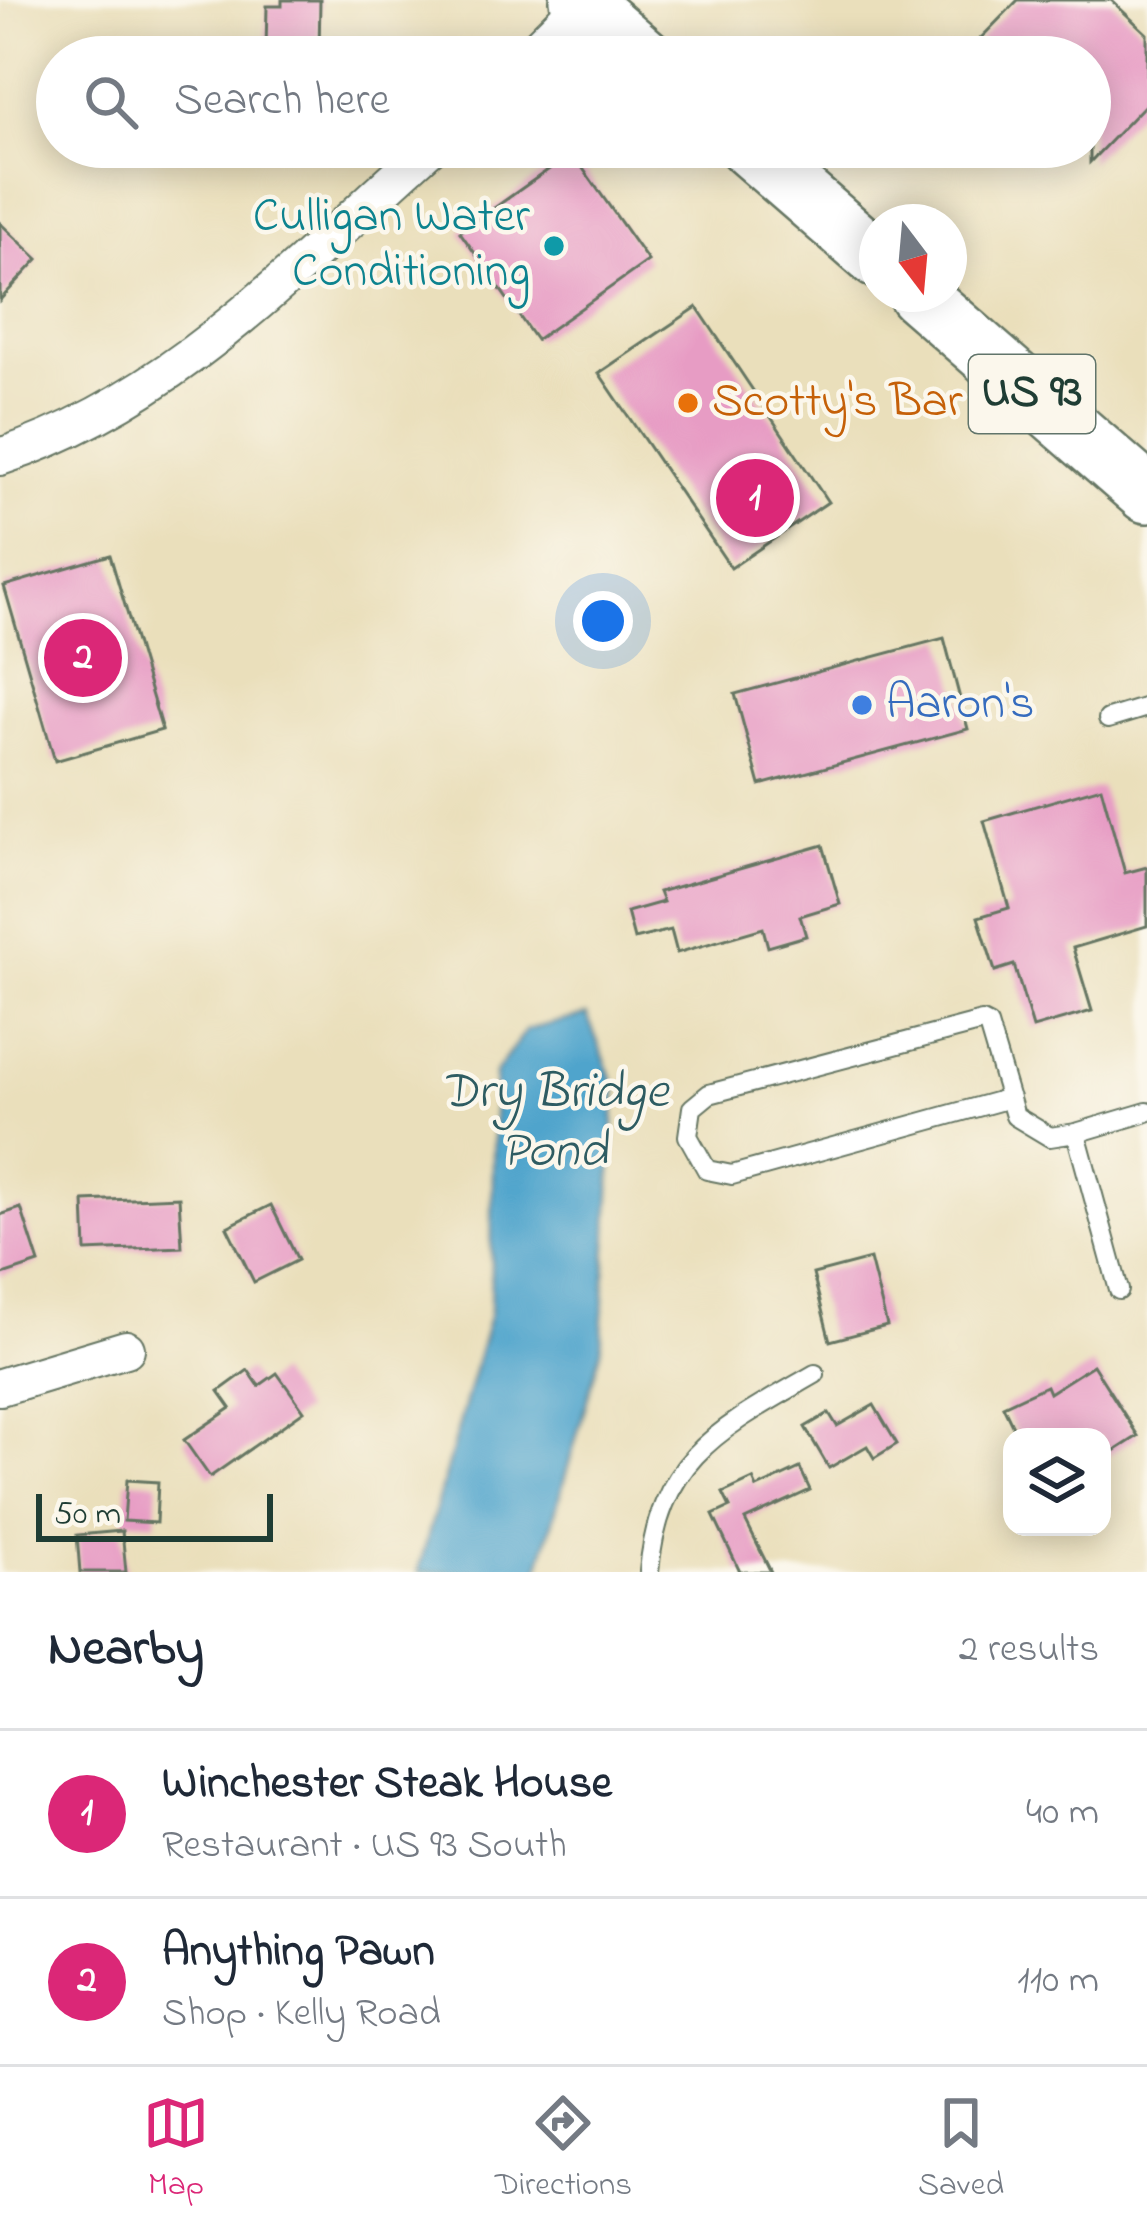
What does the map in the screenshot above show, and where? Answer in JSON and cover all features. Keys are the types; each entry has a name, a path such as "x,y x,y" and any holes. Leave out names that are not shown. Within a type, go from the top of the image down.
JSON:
{"main road":[{"path":"582,1 621,36"},
{"path":"772,168 859,243"},
{"name":"US 93","path":"938,312 1147,494"}],"street":[{"path":"548,36 582,1"},
{"path":"0,457 109,410 200,352 406,168"},
{"path":"0,1387 126,1349"}],"lane":[{"path":"1108,719 1147,707"},
{"path":"1010,1098 732,1175 707,1170 688,1136 692,1108 709,1094 982,1022 1010,1098 1015,1116 1043,1134 1055,1138 1147,1112"},
{"path":"1076,1133 1119,1290"},
{"path":"649,1572 653,1521 681,1467 745,1415 814,1374"}],"water":[{"name":"Dry Bridge Pond","path":"587,1015 616,1088 601,1351 538,1572 418,1572 490,1313 495,1073 526,1030"}],"building":[{"path":"282,0 320,0 319,36 266,36 267,6 282,6"},
{"path":"1018,0 1111,0 1147,34 1147,103 1111,140 1111,36 983,36"},
{"name":"Culligan Water Conditioning","path":"551,168 583,168 648,261 536,340 460,232"},
{"path":"0,223 38,259 0,300"},
{"path":"697,307 828,502 731,568 599,373"},
{"path":"110,555 162,730 55,761 4,586"},
{"path":"944,638 968,729 760,785 735,694"},
{"path":"1101,787 1125,873 1147,867 1147,926 1073,948 1092,1011 1033,1028 1014,965 995,971 978,917 1009,908 984,821"},
{"path":"823,845 840,904 800,916 806,936 768,947 763,928 677,953 671,930 634,939 627,912 663,902 659,892"},
{"path":"179,1197 182,1247 86,1251 84,1201"},
{"path":"271,1205 298,1260 254,1282 227,1227"},
{"path":"21,1208 39,1263 0,1276 0,1215"},
{"path":"870,1259 887,1326 830,1341 813,1274"},
{"path":"1093,1365 1138,1436 1111,1453 1111,1428 1014,1428 1003,1406 1046,1386 1049,1393"},
{"path":"248,1370 259,1386 277,1373 304,1411 210,1477 184,1440 231,1408 219,1391"},
{"path":"874,1405 897,1444 874,1458 867,1446 829,1468 805,1427 829,1413 837,1426"},
{"path":"800,1468 810,1490 745,1520 771,1572 740,1572 713,1515 730,1507 723,1493 753,1479 757,1488"},
{"path":"127,1480 158,1482 156,1523 124,1521"},
{"path":"122,1531 126,1572 80,1572 77,1535"}],"place":[{"name":"Culligan Water Conditioning","path":"554,246"},
{"name":"Scotty's Bar","path":"688,403"},
{"name":"Winchester Steak House","path":"755,498"},
{"name":"Anything Pawn","path":"83,658"},
{"name":"Aaron's","path":"862,705"}]}
